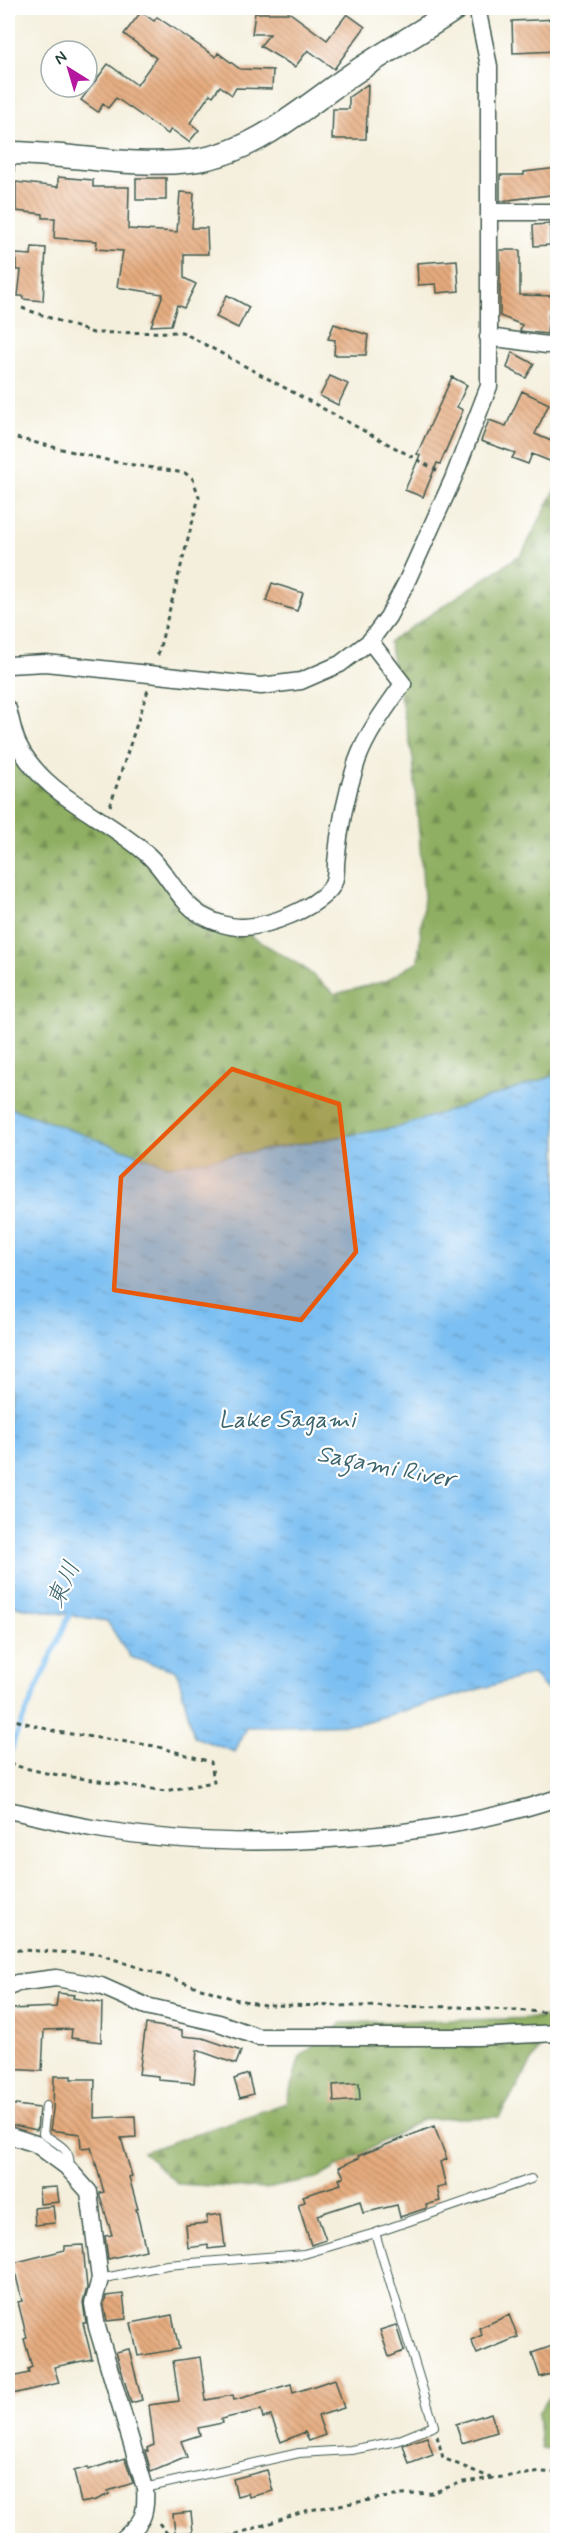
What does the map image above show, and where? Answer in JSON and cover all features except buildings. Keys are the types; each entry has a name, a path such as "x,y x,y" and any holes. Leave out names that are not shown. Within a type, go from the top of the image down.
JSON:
{"main road":[{"path":"9,153 135,164 190,161 223,155 248,145 291,119 356,71 457,8"}],"street":[{"path":"8,664 46,663 261,686 301,681 340,664 370,641 388,617 453,479 489,386 490,212 487,139 489,66 477,8"},
{"path":"490,212 558,212"},
{"path":"488,337 547,345 558,337"},
{"path":"8,709 18,743 43,776 65,796 103,820 161,867 186,904 202,916 228,926 244,927 265,924 304,909 330,889 335,879 339,826 357,762 366,739 403,684 370,641"},
{"path":"8,1810 93,1828 136,1834 179,1839 270,1841 331,1838 422,1828 475,1819 558,1798"},
{"path":"8,1988 17,1983 56,1978 100,1986 146,2006 219,2023 258,2037 478,2037 558,2033"},
{"path":"8,2135 36,2144 69,2170 89,2192 100,2279 93,2304 97,2327 145,2488 146,2507 139,2526 122,2541"}],"lane":[{"path":"9,153 10,304"},
{"path":"46,2106 43,2134 69,2152 71,2160 69,2170"},
{"path":"100,2279 167,2265 304,2254 375,2233 531,2179"},
{"path":"145,2488 299,2452 351,2450 397,2441 434,2426 375,2233"}],"path":[{"path":"10,304 93,333 182,332 453,479"},
{"path":"8,436 115,462 185,473 193,479 199,498 153,676 114,798 103,820"},
{"path":"8,1718 57,1732 155,1746 211,1762 214,1782 165,1791 46,1773 8,1764"},
{"path":"8,1953 19,1950 98,1954 234,1999 264,2005 458,2007 558,2013"},
{"path":"434,2426 443,2458 492,2478"},
{"path":"182,2541 231,2536 309,2510 401,2495 432,2493 463,2482 542,2472 558,2473"}],"highlighted area":[{"path":"232,1069 339,1104 356,1252 301,1320 114,1290 121,1177"}],"green space":[{"path":"557,486 557,1075 399,1127 168,1166 8,1107 8,740 127,845 230,924 303,967 335,994 386,981 418,961 424,897 413,758 389,642 522,554"},
{"path":"557,2014 557,2042 541,2046 499,2117 423,2119 316,2179 265,2189 178,2184 143,2152 286,2103 300,2057 342,2023 537,2018"},
{"path":"557,2387 557,2450 541,2448 538,2413"}],"water":[{"name":"Lake Sagami","path":"557,1075 557,1700 532,1674 357,1724 246,1727 235,1752 194,1737 177,1671 130,1657 107,1621 8,1605 8,1107 169,1166 399,1127"}],"waterway":[{"name":"東川","path":"8,1764 14,1740 71,1611"}],"water label":[{"name":"Sagami River","path":"386,1466"}]}
